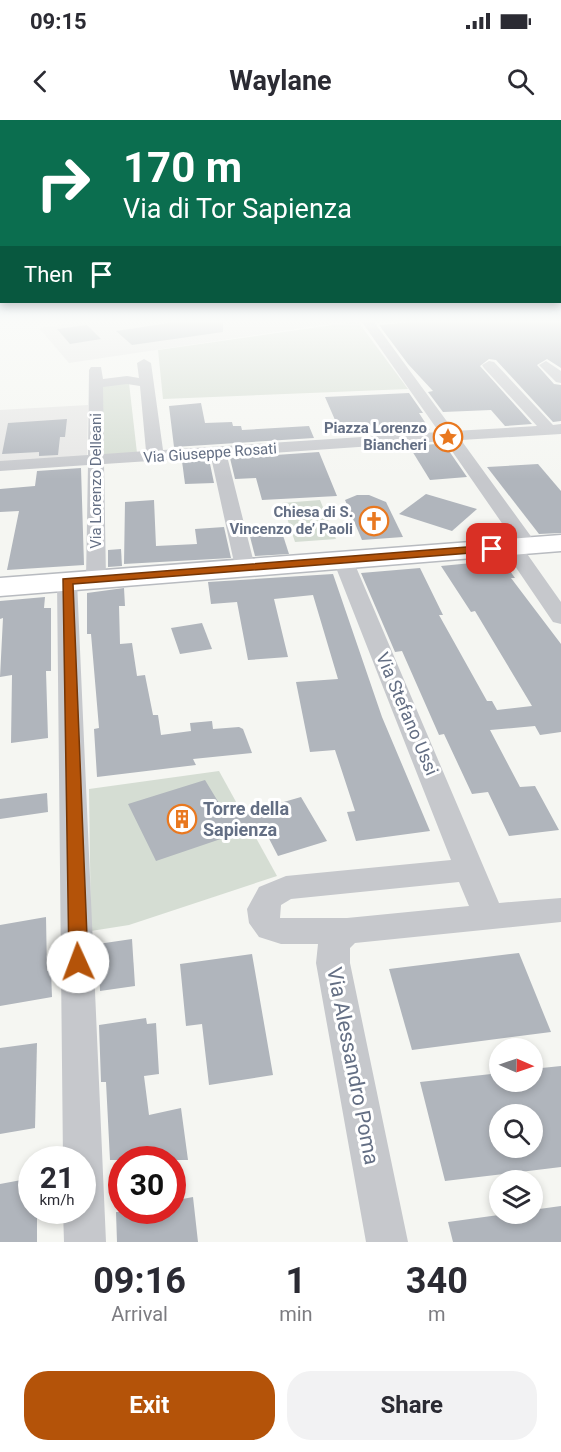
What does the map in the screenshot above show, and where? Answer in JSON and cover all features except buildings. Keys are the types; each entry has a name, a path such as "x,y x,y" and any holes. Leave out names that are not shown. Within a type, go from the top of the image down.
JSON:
{"street":[{"path":"146,374 155,456"},
{"path":"405,374 450,437 520,547 561,617"},
{"path":"499,374 555,429"},
{"name":"Via Lorenzo Delleani","path":"85,1242 82,580 97,460 96,377 147,383"},
{"path":"450,437 555,429"},
{"name":"Via Giuseppe Rosati","path":"0,466 450,437"},
{"path":"218,452 245,567"},
{"path":"0,587 561,543"},
{"name":"Via Stefano Ussi","path":"343,560 471,868 489,917"},
{"path":"471,868 286,888 268,898 263,909 263,920 270,928 281,931 347,931 561,910"},
{"name":"Via Alessandro Poma","path":"347,931 334,943 333,963 387,1242"}],"shaded area":[{"path":"160,374 397,374 408,389 163,399"},
{"path":"129,383 137,453 101,455 99,385"},
{"path":"88,405 87,457 0,462 0,410"},
{"path":"320,500 336,539 295,542 282,503"},
{"path":"219,771 277,876 129,925 91,931 89,789"}],"place":[{"name":"Piazza Lorenzo Biancheri","path":"448,437"},
{"name":"Chiesa di S. Vincenzo de’ Paoli","path":"374,521"},
{"name":"Torre della Sapienza","path":"182,819"}],"route":[{"path":"78,962 67,581 492,549"}]}
